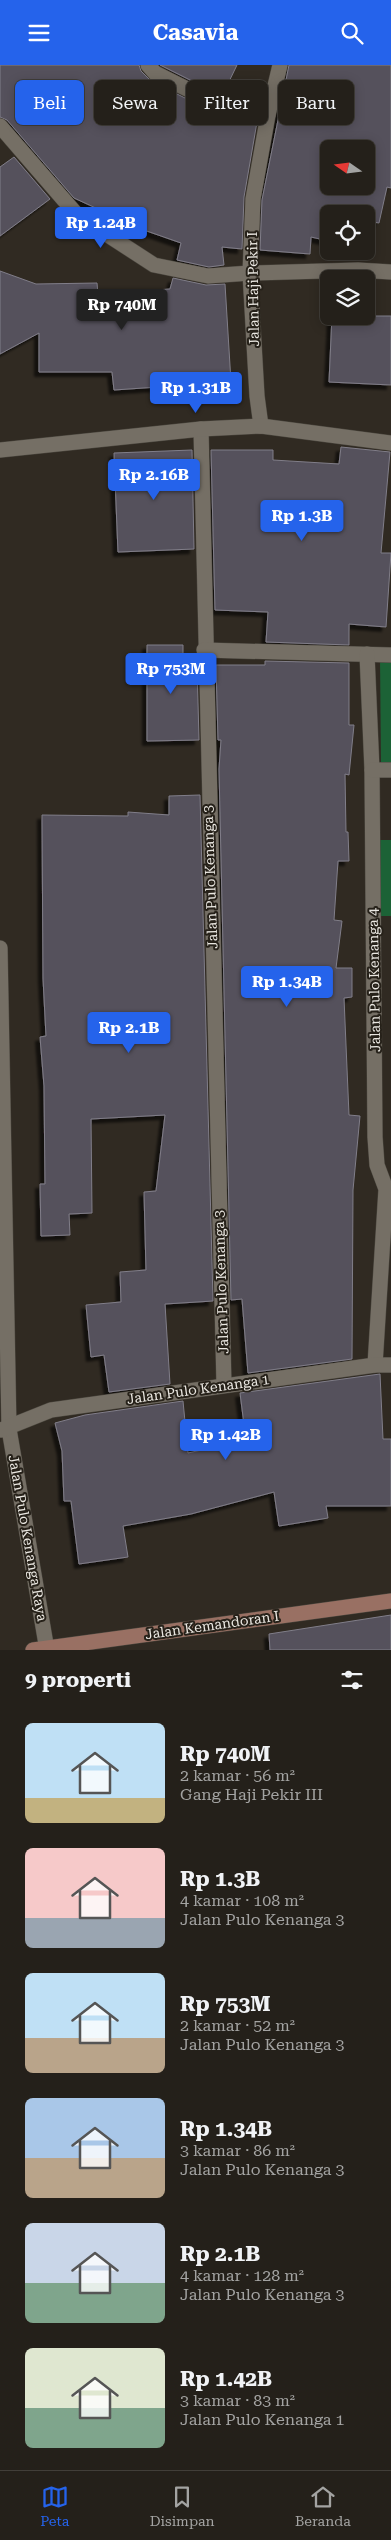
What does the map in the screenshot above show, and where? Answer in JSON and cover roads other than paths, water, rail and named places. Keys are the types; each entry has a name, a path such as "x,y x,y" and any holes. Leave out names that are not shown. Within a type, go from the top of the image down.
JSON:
{"street":[{"path":"148,65 154,73 186,89"},
{"name":"Jalan Haji Pekir I","path":"268,115 280,65"},
{"name":"Jalan Haji Pekir I","path":"261,426 257,396 250,273 253,199 266,125"},
{"path":"0,126 76,215 154,265 208,276 358,270 391,272"},
{"path":"0,451 201,429 261,426 391,443"},
{"name":"Jalan Pulo Kenanga 3","path":"201,429 204,650 224,1385"},
{"path":"204,650 391,655"},
{"name":"Jalan Pulo Kenanga 4","path":"367,654 372,770 375,1137 377,1165 389,1186 375,1365"},
{"path":"372,770 391,770"},
{"name":"Jalan Pulo Kenanga Raya","path":"0,948 4,1429 42,1649"},
{"name":"Jalan Pulo Kenanga 1","path":"4,1429 52,1410 224,1385 375,1365 391,1365"},
{"name":"Jalan Kemandoran I","path":"42,1649 391,1601"}]}
